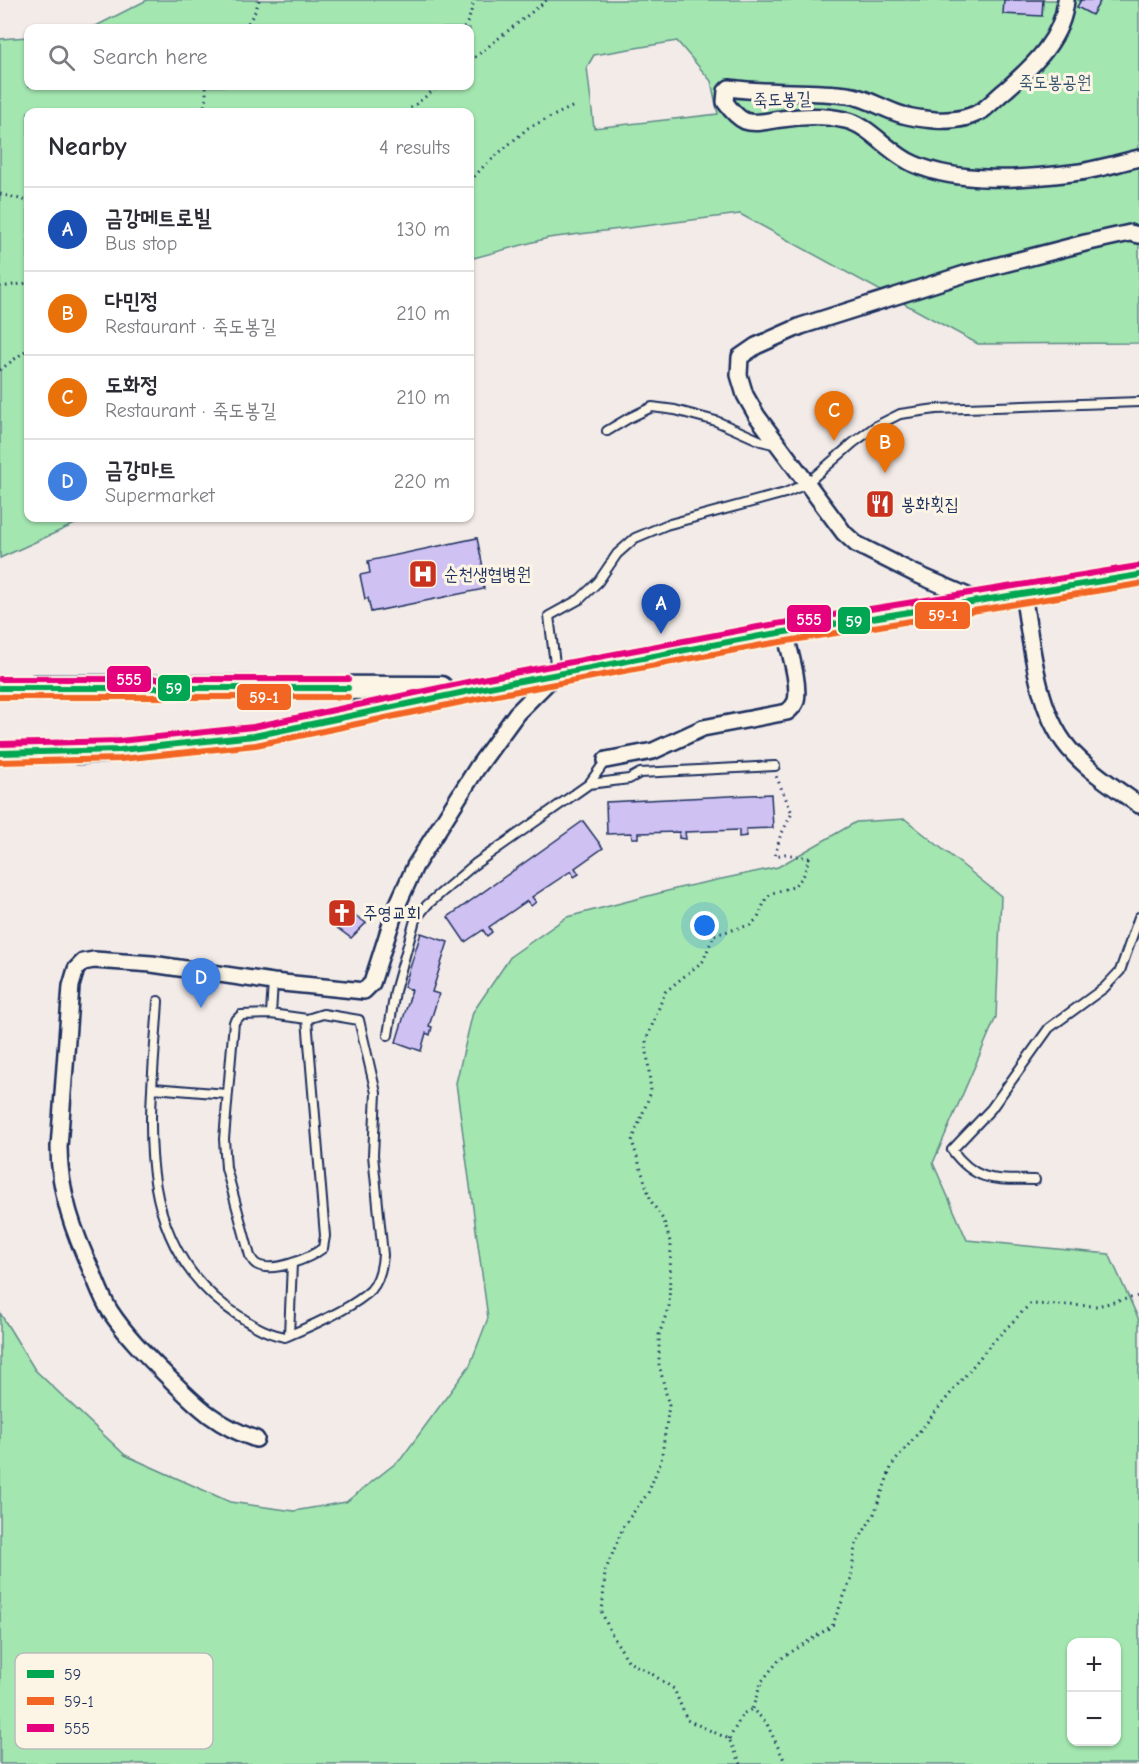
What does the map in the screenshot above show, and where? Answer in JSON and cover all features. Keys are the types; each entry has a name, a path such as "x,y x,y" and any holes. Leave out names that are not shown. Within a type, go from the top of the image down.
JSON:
{"main road":[{"path":"78,752 120,750 254,736 484,688 785,632 1139,575"},
{"path":"34,687 484,688"}],"street":[{"name":"죽도봉길","path":"1066,0 1054,36 1034,64 982,110 961,119 937,120 903,115 851,95 751,92 729,88 726,91 725,102 735,114 746,121 761,122 818,117 846,120 863,127 889,150 913,164 944,174 1005,178 1073,173 1139,158"},
{"path":"978,601 856,544 844,533 753,409 745,395 739,375 740,357 756,346 801,326 965,274 1085,243 1130,233 1139,235"},
{"path":"1023,594 1038,676 1048,714 1055,728 1073,754 1094,773 1139,805"},
{"path":"606,760 653,751 703,728 787,712 796,700 796,688 785,632"},
{"path":"256,1440 233,1431 198,1408 142,1351 108,1309 71,1223 59,1167 59,1147 71,986 76,969 83,963 94,960 152,964 273,982 364,991 372,983 396,908 415,866 477,768 517,713 556,674"}],"lane":[{"path":"556,674 549,616 580,599 598,582 617,554 635,538 666,525 785,493 806,483 876,426 900,414 936,409 1139,402"},
{"path":"607,431 629,417 652,407 675,410 716,422 760,441 778,446"},
{"path":"388,1035 395,991 415,920 427,905 475,864 589,784 606,760"},
{"path":"589,784 629,779 640,773 773,766"},
{"path":"1035,1180 987,1178 974,1173 952,1150 991,1109 1049,1028 1104,988 1120,971 1139,917"},
{"path":"271,1014 273,982"},
{"path":"158,1001 150,1141 154,1185 170,1233 193,1276 210,1294 265,1332 285,1337 350,1305 372,1289 382,1266 383,1255 373,1155 376,1093 358,1020 323,1014 307,1019 271,1014 241,1015 234,1022 227,1094 224,1139 226,1168 250,1256 256,1264 265,1266 306,1260 323,1248 325,1236 307,1019"},
{"path":"153,1088 227,1094"},
{"path":"289,1335 292,1263"}],"path":[{"path":"247,24 259,0"},
{"path":"466,24 474,0"},
{"path":"474,58 547,0"},
{"path":"204,108 206,90"},
{"path":"411,108 433,90"},
{"path":"474,176 484,165 528,128 576,105"},
{"path":"0,194 24,200"},
{"path":"0,287 24,284"},
{"path":"0,370 24,352"},
{"path":"741,1764 729,1739 687,1720 674,1689 629,1662 612,1635 602,1613 605,1572 624,1525 648,1492 661,1461 669,1406 659,1364 658,1335 669,1306 671,1245 664,1221 651,1202 632,1141 651,1092 646,1041 665,992 703,961 714,935 750,925 758,918 766,898 772,892 793,887 803,876 809,858 785,854 775,856 780,837 792,813 773,766"},
{"path":"729,1739 743,1714 752,1709 762,1681 779,1660 832,1626 851,1579 855,1546 874,1514 892,1465 991,1344 1030,1304 1097,1306 1139,1296"},
{"path":"752,1709 766,1722 786,1764"}],"green space":[{"name":"죽도봉공원","path":"147,0 1139,0 1139,343 978,344 740,214 548,238 474,258 474,108 24,108 24,522 79,522 0,558 0,39 24,37 24,90 474,90 474,24 100,24","holes":["677,41 711,81 718,114 594,128 587,67 594,55"]},
{"path":"905,819 1001,896 996,1017 933,1163 967,1240 1109,1254 1139,1320 1139,1764 0,1764 0,1313 35,1370 125,1455 230,1502 294,1511 346,1502 401,1459 470,1365 488,1318 456,1083 473,1012 511,956 567,917 679,888 778,867 856,822"}],"building":[{"path":"1004,0 1043,0 1042,16 1003,14"},
{"path":"1081,0 1101,0 1092,15 1077,7"},
{"name":"순천생협병원","path":"477,538 484,572 480,572 484,589 371,612 368,598 365,599 360,575 370,573 368,561"},
{"path":"771,794 773,828 746,829 747,836 739,837 739,830 685,832 686,839 679,838 679,832 638,833 638,838 632,838 631,833 607,834 606,802"},
{"path":"583,821 603,848 575,868 579,874 574,877 571,871 532,897 536,902 531,906 527,901 489,927 492,932 487,936 483,930 465,942 448,917"},
{"name":"주영교회","path":"338,903 366,923 351,938 329,922"},
{"path":"421,933 448,942 432,992 439,994 429,1026 432,1027 430,1035 426,1033 421,1051 396,1042 412,990 404,987"}],"tunnel":[{"path":"0,688 34,687"},
{"path":"0,753 78,752"}],"transit line":[{"name":"555","path":"0,744 119,741 253,727 482,679 758,627 1138,566"},
{"name":"59","path":"0,753 120,750 254,736 484,688 760,636 1139,575"},
{"name":"59-1","path":"0,762 121,759 256,745 486,697 762,645 1139,584"},
{"name":"555","path":"0,679 348,679"},
{"name":"59","path":"0,688 348,688"},
{"name":"59-1","path":"0,697 348,697"}],"place":[{"name":"도화정","path":"834,441"},
{"name":"다민정","path":"885,473"},
{"name":"봉화횟집","path":"880,504"},
{"name":"순천생협병원","path":"423,574"},
{"name":"금강메트로빌","path":"661,634"},
{"name":"주영교회","path":"342,913"},
{"name":"금강마트","path":"201,1008"}]}
